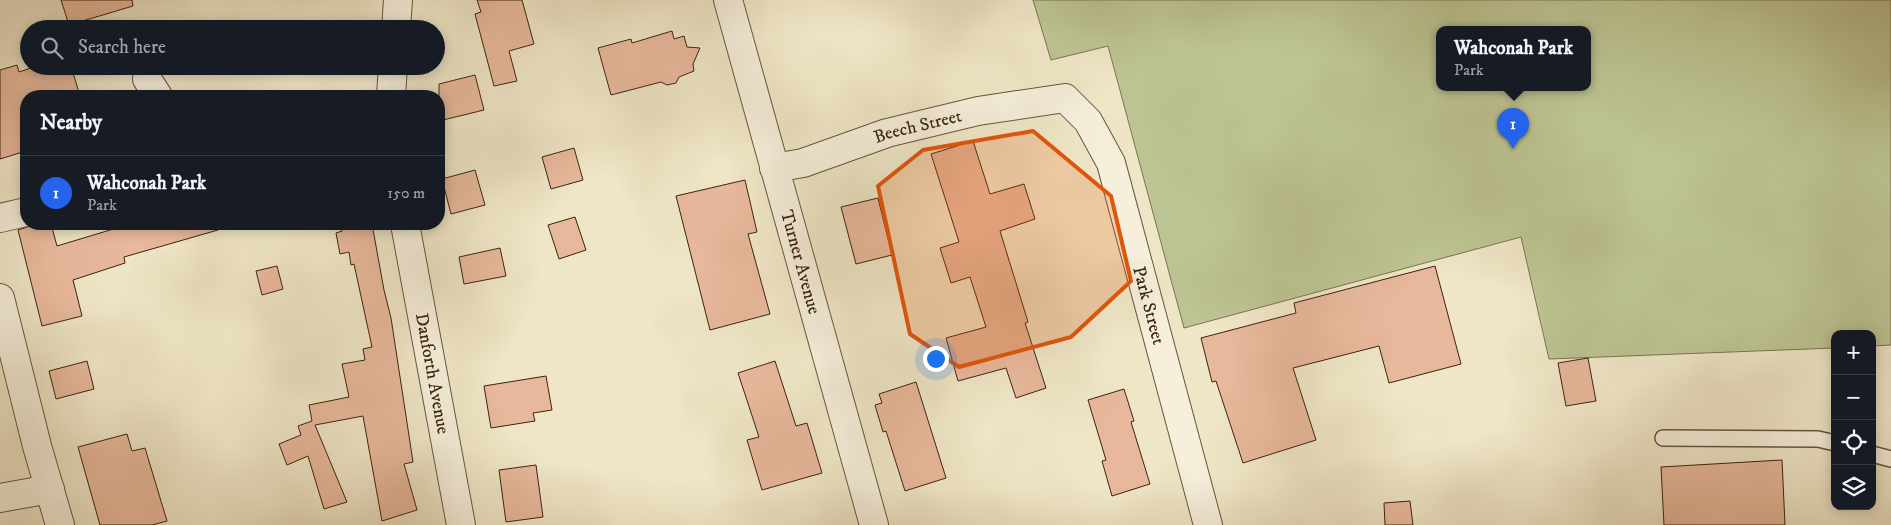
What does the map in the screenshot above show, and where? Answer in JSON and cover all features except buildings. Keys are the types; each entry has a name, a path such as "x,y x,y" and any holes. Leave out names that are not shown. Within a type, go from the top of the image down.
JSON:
{"street":[{"path":"397,20 398,0"},
{"name":"Turner Avenue","path":"728,0 874,525"},
{"path":"392,90 393,75"},
{"name":"Beech Street","path":"774,168 803,163 887,133 978,111 1064,98"},
{"name":"Park Street","path":"1064,98 1088,120 1111,163 1208,525"},
{"path":"0,218 20,213"},
{"name":"Danforth Avenue","path":"406,230 461,525"},
{"path":"0,298 60,525"},
{"path":"0,498 50,489"}],"lane":[{"path":"1663,438 1818,439 1831,442"},
{"path":"1876,455 1891,459"}],"highlighted area":[{"path":"1033,131 1111,196 1131,281 1071,337 959,367 910,334 878,186 923,150"}],"green space":[{"path":"1033,0 1891,0 1891,345 1876,346 1876,330 1831,330 1831,348 1549,359 1521,237 1184,328 1108,46 1051,60"}],"place":[{"name":"Wahconah Park","path":"1513,149"}]}
